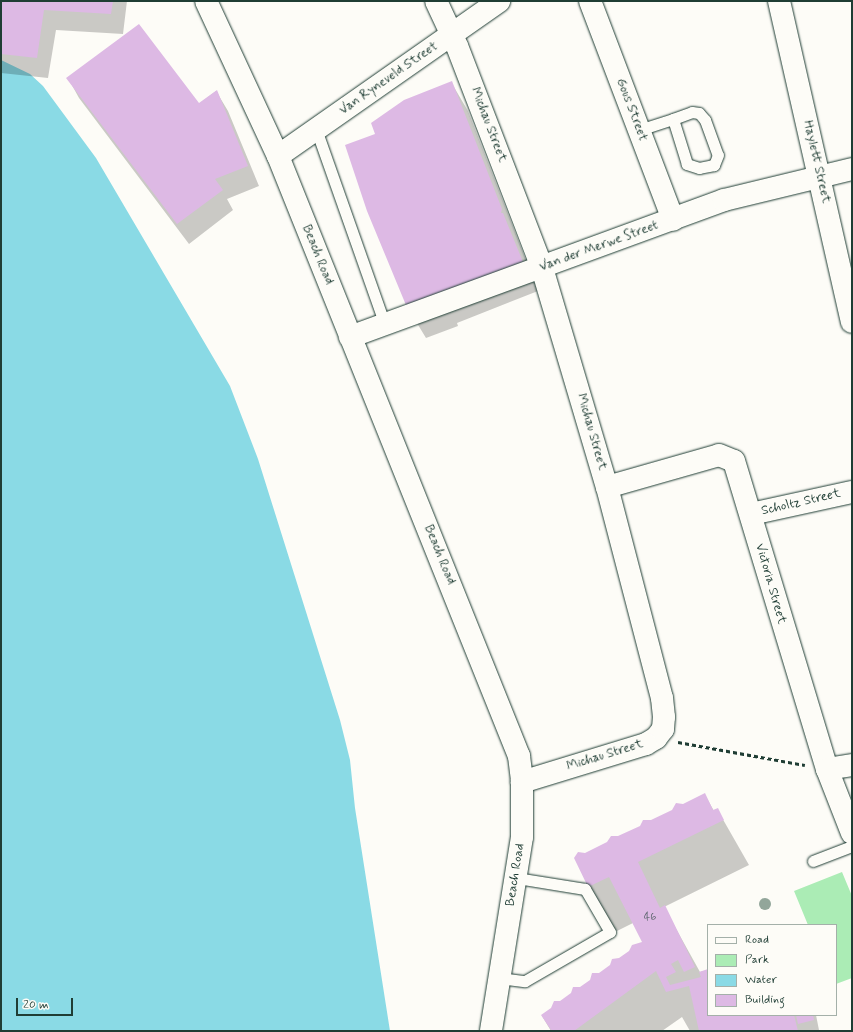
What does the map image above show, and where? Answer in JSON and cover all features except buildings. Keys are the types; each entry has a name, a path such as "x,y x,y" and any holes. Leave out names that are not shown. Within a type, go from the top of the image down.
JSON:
{"street":[{"name":"Beach Road","path":"206,1 253,98 278,156 350,338 506,719 519,756 522,782 522,837 491,1031"},
{"name":"Beach Road","path":"220,1 234,36 253,98"},
{"name":"Michau Street","path":"436,1 453,35 542,268 607,487 662,698 664,723 656,738 646,744 522,782"},
{"name":"Gous Street","path":"590,1 673,220"},
{"name":"Haylett Street","path":"779,1 852,322"},
{"name":"Van Ryneveld Street","path":"278,156 453,35 496,2"},
{"name":"Van der Merwe Street","path":"350,338 742,195 852,169"},
{"name":"Victoria Street","path":"607,487 713,456 726,456 737,465 826,769 852,833"},
{"name":"Scholtz Street","path":"751,514 852,492"},
{"path":"826,769 852,765"}],"lane":[{"path":"639,130 692,112 702,115 718,155 714,165 699,168 687,164 673,119"},
{"path":"316,129 385,325"},
{"path":"813,862 852,846"},
{"path":"499,978 525,980 610,932 585,889 516,878"}],"path":[{"path":"656,738 826,769"}],"green space":[{"path":"842,872 852,896 852,978 837,984 837,924 808,924 794,891"}],"water":[{"path":"1,60 30,74 43,86 96,158 230,386 258,459 340,720 350,760 355,808 390,1031 1,1031"}]}
